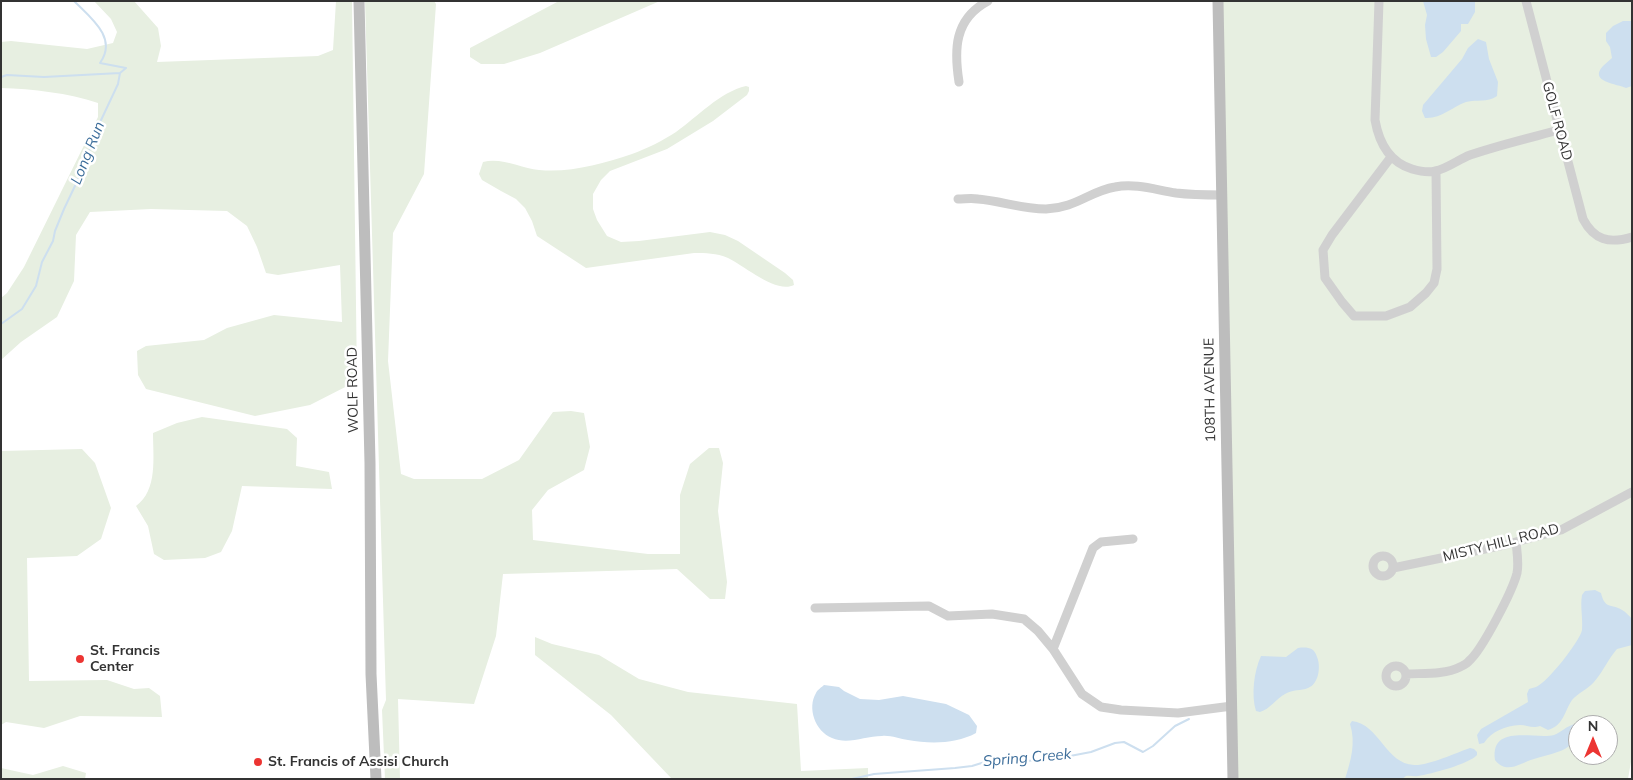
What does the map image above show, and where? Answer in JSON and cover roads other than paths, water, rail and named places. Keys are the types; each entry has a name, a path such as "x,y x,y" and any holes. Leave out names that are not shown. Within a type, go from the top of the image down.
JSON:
{"street":[{"name":"WOLF ROAD","path":"359,1 370,463 371,674 376,779"},
{"path":"959,82 956,59 956,46 959,34 970,16 988,1"},
{"name":"108TH AVENUE","path":"1218,1 1233,779"},
{"path":"1379,1 1375,120 1383,147 1390,157 1405,166 1422,171 1436,172 1469,156 1559,130"},
{"name":"GOLF ROAD","path":"1526,1 1583,219 1596,236 1610,240 1624,240 1632,237"},
{"path":"1390,157 1323,250 1325,278 1354,316 1386,316 1410,307 1426,294 1434,284 1437,269 1436,172"},
{"path":"958,199 977,199 1043,209 1070,206 1103,190 1115,187 1143,187 1196,195 1222,195"},
{"name":"MISTY HILL ROAD","path":"1393,568 1516,542 1561,530 1632,492"},
{"path":"1053,649 1093,548 1101,542 1133,539"},
{"path":"1406,674 1445,672 1459,668 1469,661 1481,646 1512,587 1517,572 1518,555 1516,542"},
{"path":"815,608 929,606 948,616 992,614 1024,620 1038,630 1053,649 1082,694 1101,707 1178,713 1232,706"}],"water":[{"path":"1423,1 1475,1 1475,12 1468,24 1461,24 1461,31 1443,52 1436,57 1431,57 1426,39 1425,25 1427,15"},
{"path":"1623,21 1632,21 1632,86 1626,88 1606,81 1599,76 1599,71 1612,58 1610,47 1606,41 1606,33 1613,26"},
{"path":"1478,39 1486,42 1489,59 1498,82 1497,96 1486,100 1466,102 1436,117 1425,118 1422,111 1423,105 1462,59 1468,48"},
{"path":"1595,590 1601,593 1604,602 1623,611 1632,619 1632,645 1617,649 1592,684 1572,700 1561,721 1553,728 1548,730 1540,726 1520,725 1509,727 1495,732 1484,743 1479,744 1477,735 1481,729 1528,702 1527,694 1529,689 1536,687 1548,678 1569,652 1582,630 1582,595 1585,591"},
{"path":"1298,648 1310,648 1316,654 1319,670 1315,683 1308,688 1285,694 1264,711 1256,711 1254,705 1254,683 1261,656 1286,657"},
{"path":"824,685 839,687 860,699 879,700 903,696 946,704 969,715 977,726 976,733 968,737 943,742 905,740 885,736 844,741 838,740 826,735 817,725 814,718 813,699 817,691"},
{"path":"1352,721 1369,729 1396,758 1404,763 1420,765 1470,748 1477,752 1477,755 1466,762 1449,768 1418,776 1406,776 1402,779 1345,779 1352,751 1353,738 1350,724"},
{"path":"1568,727 1568,747 1514,767 1504,767 1495,760 1495,749 1500,741 1507,737 1546,736"}],"waterway":[{"name":"Long Run","path":"1,324 22,309 36,286 42,262 53,241 64,209 84,167 95,133 118,84 120,73 126,68 100,63 105,54 106,45 104,37 94,21 74,1"},
{"path":"1,77 7,75 44,77 120,73"},
{"name":"Spring Creek","path":"852,779 874,774 972,766 988,761 1015,759 1027,761 1070,756 1124,742 1143,752 1153,746 1175,726 1189,719"}],"place":[{"name":"St. Francis Center","path":"80,659"},
{"name":"St. Francis of Assisi Church","path":"258,762"}]}
